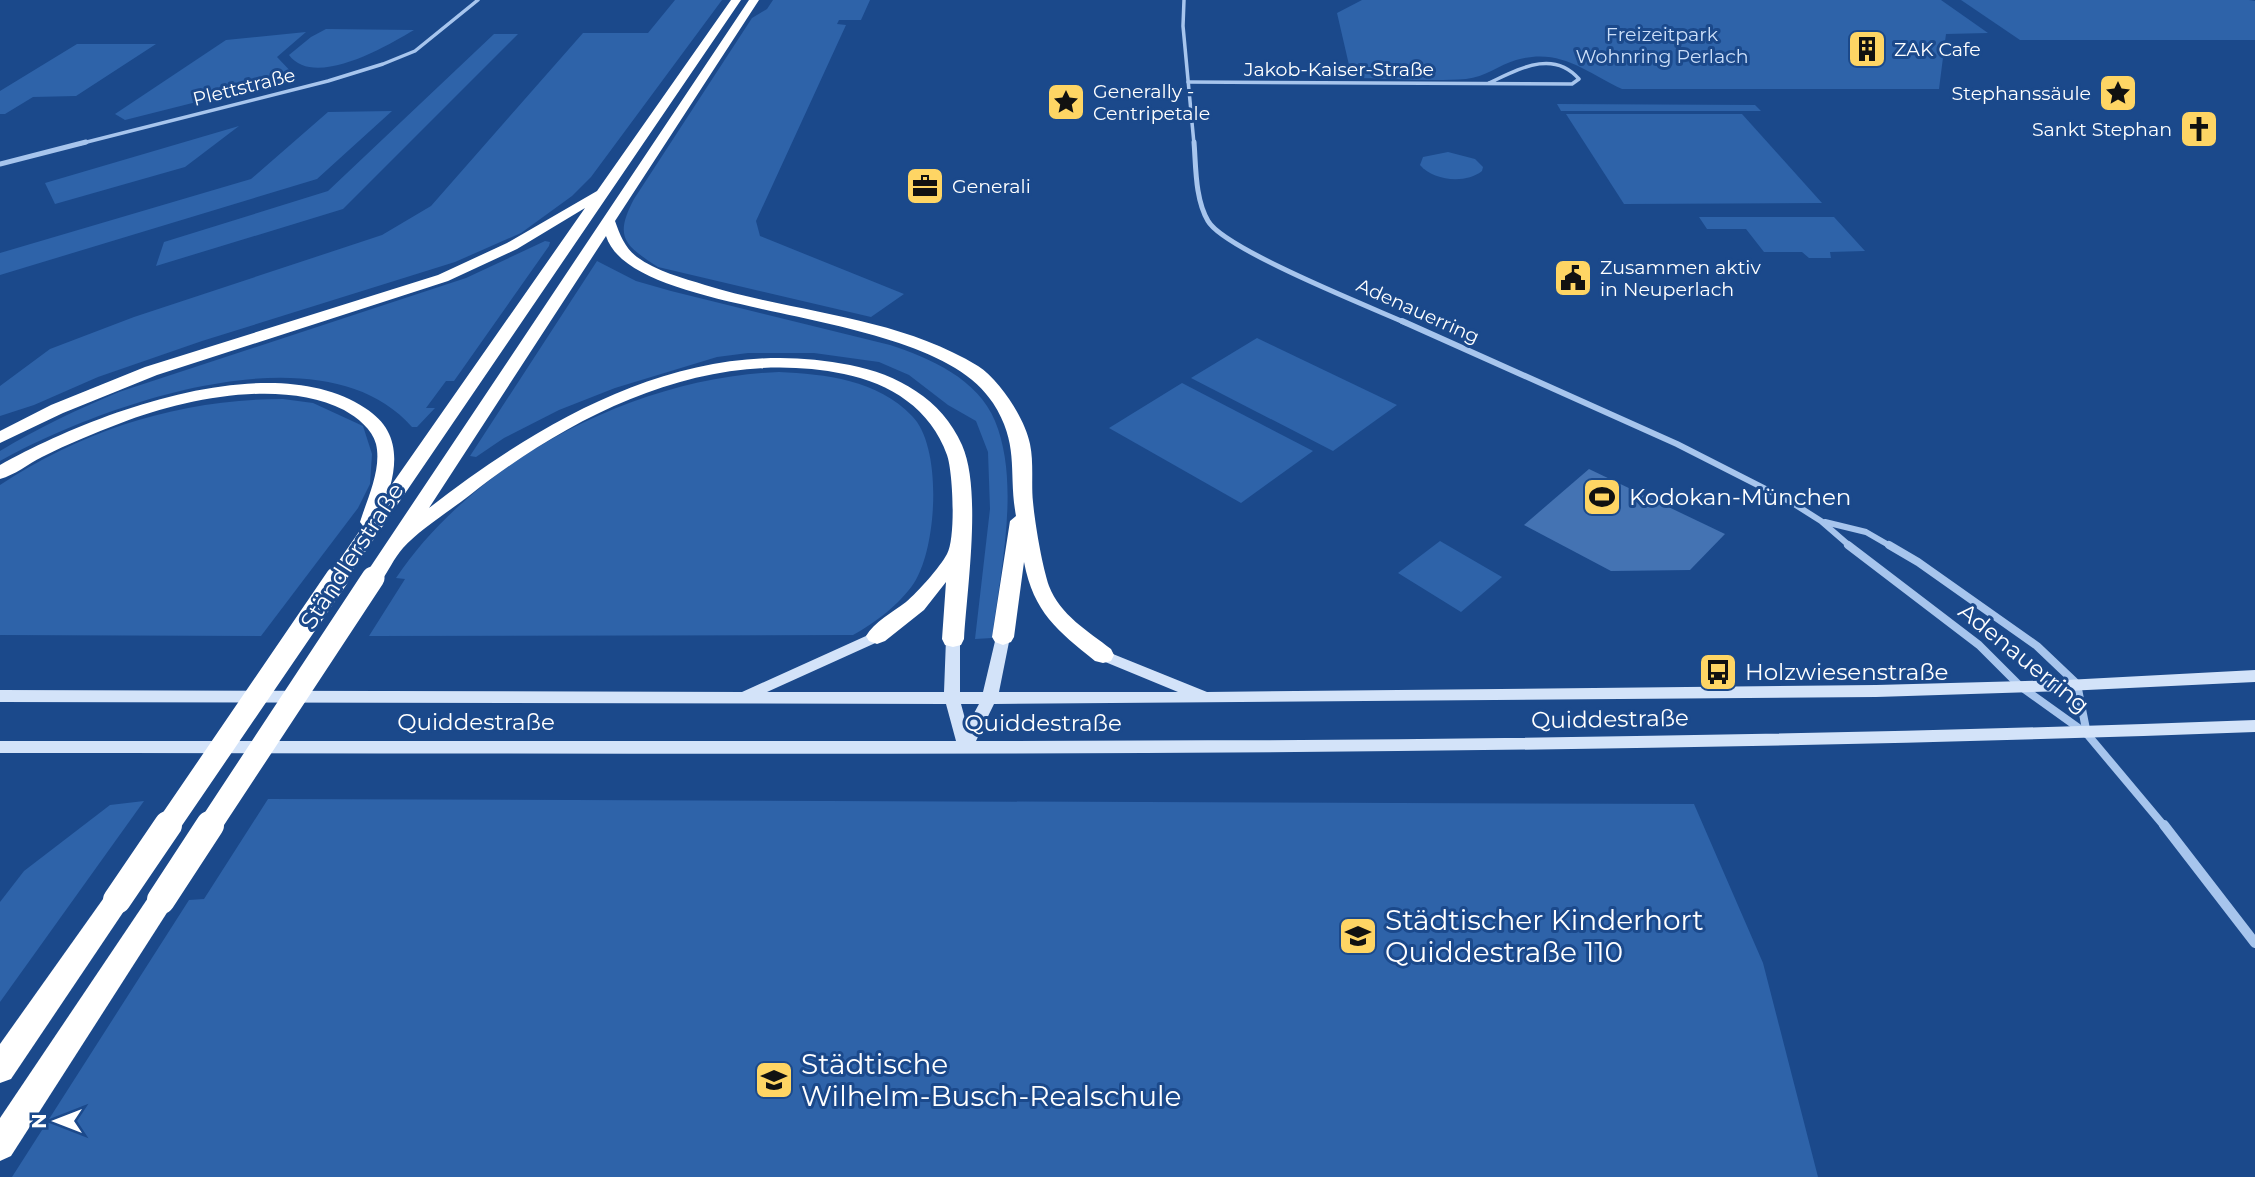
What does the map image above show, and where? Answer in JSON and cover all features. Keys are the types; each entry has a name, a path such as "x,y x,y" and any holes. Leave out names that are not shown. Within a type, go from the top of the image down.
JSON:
{"highway":[{"name":"Ständlerstraße","path":"0,1069 736,0"},
{"name":"Ständlerstraße","path":"0,1145 754,0"},
{"path":"0,438 57,409 151,371 443,278 547,226 605,190"},
{"path":"608,221 615,242 631,260 673,280 721,295 879,331 928,347 974,371 992,388 1004,406 1021,444 1023,503 1039,586 1059,620 1103,655"},
{"path":"397,542 506,459 601,407 655,385 727,366 802,363 836,366 892,382 918,399 942,426 958,459 962,498 953,639"},
{"path":"0,473 62,440 130,413 203,396 241,391 263,389 306,392 330,397 354,408 374,424 386,446 383,479 364,541"},
{"path":"1003,637 1023,503"},
{"path":"877,636 916,606 958,554"}],"main road":[{"path":"745,696 877,636"},
{"path":"965,746 990,697 1003,637"},
{"path":"953,639 952,697 965,746"},
{"path":"1103,655 1209,698"},
{"name":"Quiddestraße","path":"0,696 1209,698 1817,692 2255,676"},
{"name":"Quiddestraße","path":"0,747 1577,743 2087,734 2255,726"}],"street":[{"name":"Plettstraße","path":"0,164 316,84 383,64 415,51 478,0"},
{"name":"Adenauerring","path":"1184,0 1182,4 1199,196 1208,222 1227,238 1283,268 1677,444 1791,502 1821,521 1848,545 1979,645 2020,686 2087,734"},
{"name":"Jakob-Kaiser-Straße","path":"1188,82 1572,84 1579,79 1569,68 1545,63 1520,67 1489,83"},
{"name":"Adenauerring","path":"1821,521 1866,532 1918,562 2037,646 2077,684 2087,734"},
{"path":"2087,734 2139,794 2255,943"}],"green space":[{"path":"675,0 722,0 591,177 572,196 521,233 455,262 202,341 98,377 34,405 0,416 0,386 50,349 134,317 382,235 431,206 583,33 648,33"},
{"path":"773,0 870,0 861,20 839,20 837,24 846,25 756,221 760,236 904,294 871,317 658,267 630,246 626,239 625,223 634,199 752,18 767,9"},
{"name":"Freizeitpark Wohnring Perlach","path":"1362,0 1941,0 1988,33 1946,34 1939,89 1622,89 1572,63 1546,57 1516,60 1466,79 1352,78 1337,13"},
{"path":"1961,0 2249,0 2255,1 2255,40 2020,40"},
{"path":"326,29 414,30 369,54 332,66 315,68 300,64 289,55"},
{"path":"306,32 277,57 296,77 125,120 115,114 226,40"},
{"path":"494,34 518,34 343,209 156,266 164,242 328,191"},
{"path":"77,44 156,44 76,96 33,97 5,114 0,114 0,91"},
{"path":"1557,104 1755,105 1761,111 1561,111"},
{"path":"392,111 317,179 0,275 0,253 251,179 328,112"},
{"path":"1566,114 1742,114 1822,203 1624,204"},
{"path":"239,126 185,167 55,204 45,183"},
{"path":"1448,152 1475,159 1483,167 1482,171 1467,178 1450,179 1433,175 1420,165 1423,157"},
{"path":"1699,217 1834,217 1865,251 1830,252 1831,258 1809,258 1802,252 1764,252 1746,229 1707,229"},
{"path":"545,241 550,242 549,246 454,381 446,381 426,408 435,408 417,427 412,427 373,397 324,381 268,378 209,385 150,399 93,418 0,461 0,451 58,419 119,392 466,278"},
{"path":"597,261 636,281 905,350 951,372 977,393 995,421 1007,472 1006,528 992,638 975,639 990,509 988,452 976,421 948,405 909,375 879,362 814,353 748,353 717,357 615,388 559,410 504,438 476,457 470,456"},
{"path":"1257,338 1397,405 1333,451 1191,378"},
{"path":"779,372 832,377 883,394 912,416 922,431 929,450 932,523 922,567 908,591 870,625 853,635 369,636 405,579 396,578 430,535 470,496 515,462 564,432 617,408 670,390 725,377"},
{"path":"1182,383 1313,451 1241,503 1109,428"},
{"path":"283,399 313,403 363,426 372,454 370,484 358,508 261,636 0,635 0,485 65,448 135,421 208,405"},
{"path":"1440,541 1502,577 1461,612 1398,573"},
{"path":"268,799 1694,804 1763,963 1818,1177 12,1177 189,900 204,899"},
{"path":"144,801 0,1002 0,902 24,871 110,805"}],"building":[{"name":"Kodokan-München","path":"1589,469 1725,534 1690,570 1611,571 1524,525"}],"place":[{"name":"ZAK Cafe","path":"1867,49"},
{"name":"Stephanssäule","path":"2118,93"},
{"name":"Generally - Centripetale","path":"1066,102"},
{"name":"Sankt Stephan","path":"2199,129"},
{"name":"Generali","path":"925,186"},
{"name":"Zusammen aktiv in Neuperlach","path":"1573,278"},
{"name":"Kodokan-München","path":"1602,497"},
{"name":"Holzwiesenstraße","path":"1718,672"},
{"name":"Städtischer Kinderhort Quiddestraße 110","path":"1358,936"},
{"name":"Städtische Wilhelm-Busch-Realschule","path":"774,1080"}]}
